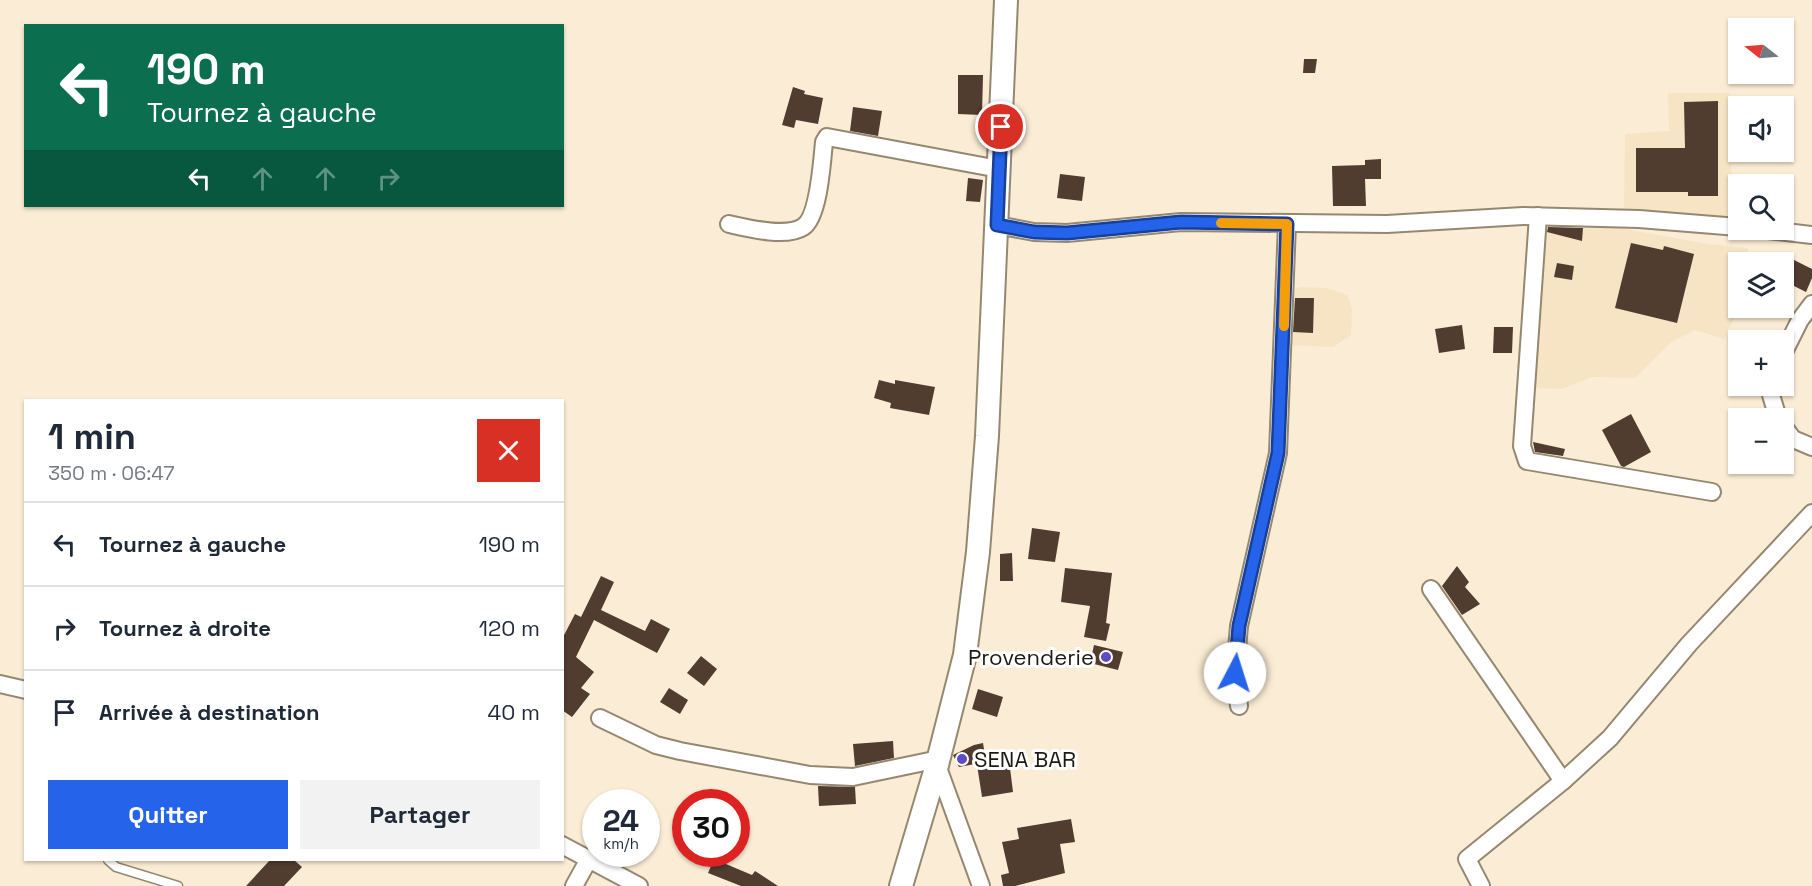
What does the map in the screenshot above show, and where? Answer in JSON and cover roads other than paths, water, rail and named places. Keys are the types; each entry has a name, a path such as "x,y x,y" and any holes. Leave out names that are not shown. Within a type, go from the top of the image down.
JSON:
{"main road":[{"path":"901,886 938,762 965,655 978,552 987,436 1006,0"}],"street":[{"path":"729,224 779,232 803,227 810,220 813,212 824,142 827,137 832,136 999,169"},
{"path":"997,225 1034,232 1067,233 1181,222 1388,224 1538,216 1640,219 1728,226"},
{"path":"1538,216 1522,446 1527,461 1712,492"},
{"path":"1239,706 1235,673 1239,626 1278,453 1287,224"},
{"path":"1794,233 1812,235"},
{"path":"1794,335 1812,304"},
{"path":"1794,439 1812,447"},
{"path":"1481,886 1467,859 1563,781 1610,738 1689,644 1812,513"},
{"path":"1431,589 1563,781"},
{"path":"0,684 24,690"},
{"path":"600,718 656,745 810,775 853,777 938,762 981,886"},
{"path":"564,846 582,855"},
{"path":"574,886 585,867"},
{"path":"604,867 639,886"}],"lane":[{"path":"109,861 116,867 178,886"}],"place":[{"name":"Provenderie","path":"1106,657"},
{"name":"SENA BAR","path":"962,759"}]}
